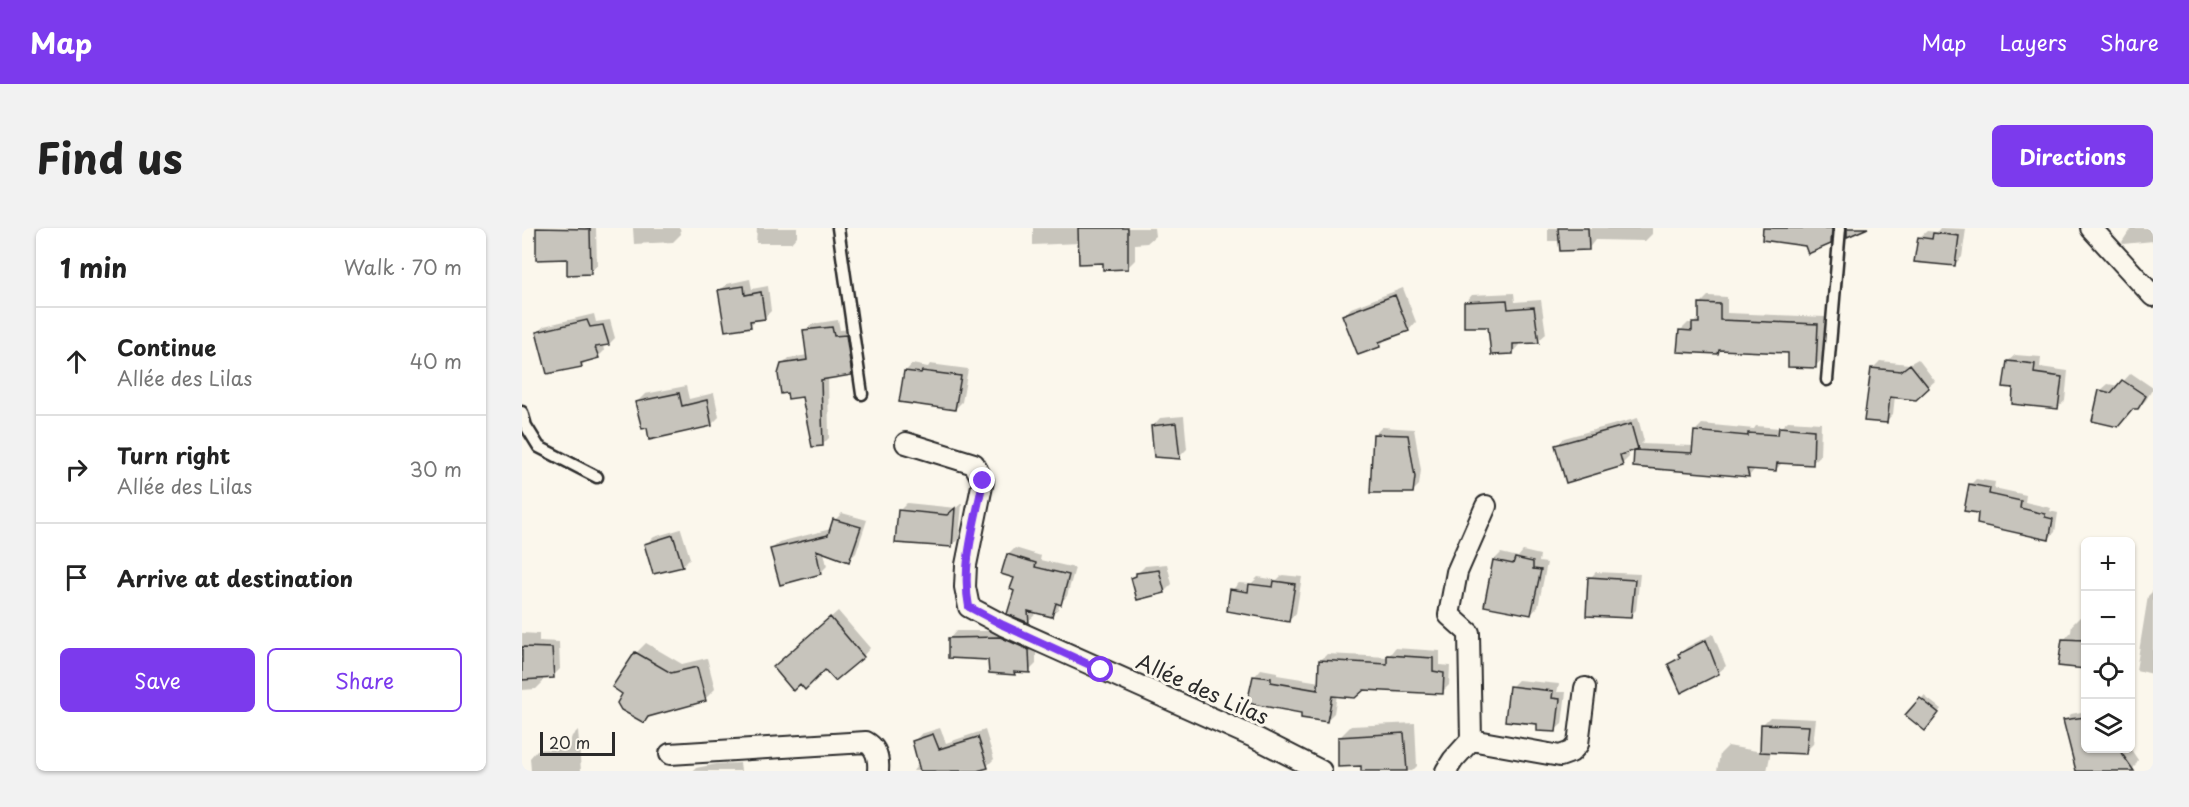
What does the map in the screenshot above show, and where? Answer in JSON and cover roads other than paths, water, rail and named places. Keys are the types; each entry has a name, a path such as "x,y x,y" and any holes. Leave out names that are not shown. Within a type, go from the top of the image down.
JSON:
{"street":[{"path":"2091,228 2153,296"},
{"name":"Allée des Lilas","path":"906,443 975,464 983,481 966,565 965,587 969,607 1003,625 1256,738 1321,771"},
{"path":"1446,771 1471,740 1469,633 1449,615 1457,572 1486,506"},
{"path":"1471,740 1560,756 1571,752 1578,744 1585,688"},
{"path":"670,754 866,742 873,746 879,759 878,771"}],"lane":[{"path":"838,228 862,394"},
{"path":"1827,380 1840,228"},
{"path":"522,412 526,426 539,447 597,477"}]}
